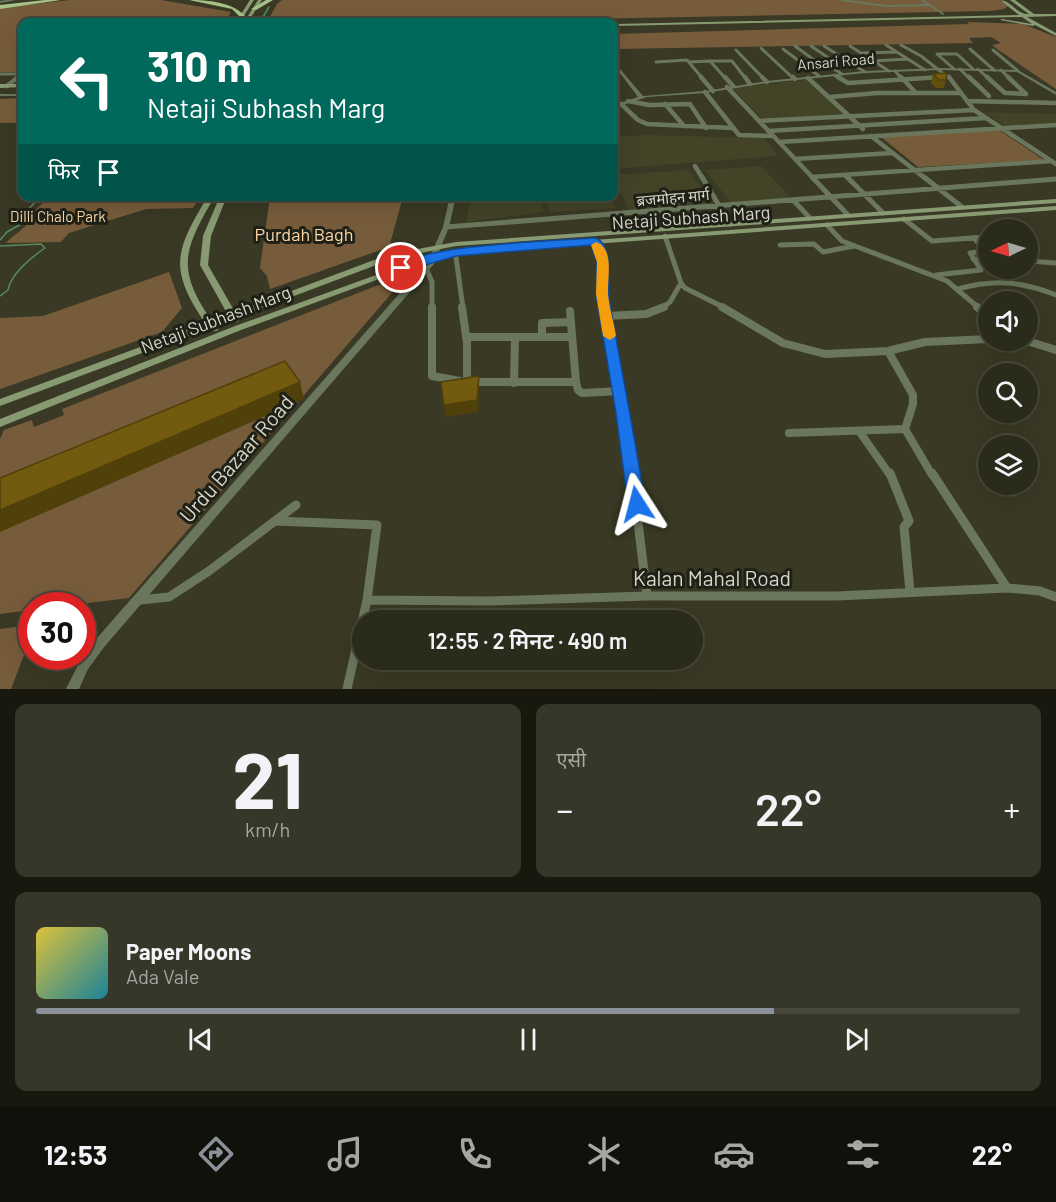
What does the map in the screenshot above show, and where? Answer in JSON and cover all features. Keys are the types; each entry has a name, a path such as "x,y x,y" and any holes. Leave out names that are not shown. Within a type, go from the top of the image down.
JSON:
{"highway":[{"path":"2,4 29,0"},
{"path":"2,4 39,0"},
{"path":"2,4 58,0"},
{"path":"192,0 234,8 242,16"},
{"path":"257,4 270,0"}],"main road":[{"path":"242,16 252,0"},
{"path":"1002,0 1027,19 1056,35"},
{"path":"1012,0 1038,19 1054,21"},
{"path":"248,18 257,4"},
{"path":"1025,9 1054,21"},
{"path":"618,27 1021,15 1032,15 1054,21"},
{"path":"618,27 1027,19 1054,21"},
{"path":"1000,20 1041,27"},
{"path":"0,93 18,93"},
{"path":"209,201 190,238 183,266 192,294 219,336"},
{"path":"222,201 207,236 204,265 238,328"},
{"name":"Netaji Subhash Marg","path":"0,403 393,256 730,224 1056,201"},
{"name":"Netaji Subhash Marg","path":"1,424 436,251 456,252 1056,208"}],"street":[{"path":"2,4 14,0"},
{"path":"841,0 886,6 930,5"},
{"path":"921,0 943,14"},
{"path":"869,45 879,53"},
{"path":"886,45 925,70"},
{"path":"901,45 950,77 975,111 1054,163"},
{"path":"795,46 842,74"},
{"path":"811,46 830,59"},
{"path":"824,46 865,72"},
{"path":"850,46 892,71 916,93"},
{"path":"761,48 795,79"},
{"path":"783,49 819,76"},
{"path":"970,49 994,70"},
{"path":"736,50 767,82"},
{"path":"993,50 1018,71"},
{"path":"861,53 897,52"},
{"path":"989,96 937,54 957,54 1004,92 1026,93 1001,70"},
{"path":"800,62 842,58"},
{"path":"872,61 908,59"},
{"path":"710,61 759,121 848,215"},
{"path":"656,62 732,61 750,84"},
{"path":"689,62 713,91"},
{"path":"618,68 641,97"},
{"name":"Ansari Road","path":"618,105 641,97 705,92 819,76 940,69 1018,71 1056,94"},
{"path":"0,74 18,74"},
{"path":"834,75 848,83 950,77"},
{"path":"3,86 18,77"},
{"path":"808,78 848,117 962,207"},
{"path":"705,92 740,136 773,136"},
{"path":"830,97 877,93 960,93"},
{"path":"1015,94 1025,103"},
{"path":"628,101 649,105 690,104 706,128"},
{"path":"968,101 1056,103"},
{"path":"621,104 645,123 732,128"},
{"path":"665,104 670,113 679,118 684,126"},
{"path":"759,121 975,111"},
{"path":"768,131 986,118"},
{"path":"779,142 1056,125"},
{"path":"795,159 892,153"},
{"path":"812,177 1054,163"},
{"path":"695,166 730,224"},
{"path":"845,175 883,213"},
{"name":"ब्रजमोहन मार्ग","path":"446,227 1056,179"},
{"path":"793,200 810,218"},
{"path":"436,251 446,227 452,201"},
{"path":"904,219 932,241 978,238"},
{"path":"827,225 836,236 854,246 936,275 958,289 978,307"},
{"path":"664,236 681,283 690,292 741,316 783,343 795,348 840,355 888,351 925,342 978,339"},
{"path":"936,275 981,270 970,253 985,250 974,238"},
{"path":"595,242 603,262 602,294 637,504 647,596"},
{"path":"780,245 814,244 823,252 854,246"},
{"name":"Urdu Bazaar Road","path":"72,689 84,665 426,268 436,251"},
{"path":"456,257 466,337 467,382"},
{"path":"973,260 978,260"},
{"path":"1038,262 1056,264"},
{"path":"426,268 432,282 432,376 467,382 576,382"},
{"path":"958,289 978,283 992,282 1037,288 1056,295"},
{"path":"606,316 641,315 665,306 670,302 681,283"},
{"path":"570,311 578,390 582,393 620,392"},
{"path":"542,337 542,323 571,322"},
{"path":"466,337 572,337"},
{"path":"514,383 515,337"},
{"path":"1038,344 1056,350"},
{"path":"888,351 913,394 914,403 905,429 950,504 1007,588"},
{"path":"789,433 905,429"},
{"path":"859,431 889,471 892,484 908,514 909,520 904,527 904,538 910,592"},
{"path":"140,600 169,597 209,571 296,505"},
{"path":"275,521 377,525 367,600 347,689"},
{"name":"Kalan Mahal Road","path":"367,600 837,596 1007,588 1040,591 1056,597"}],"shaded area":[{"path":"806,80 846,115 762,119 732,88"},
{"path":"985,112 1056,114 1056,123 1005,126"},
{"path":"646,135 764,138 778,156 618,169 618,137"},
{"path":"761,166 791,198 731,203 705,170"},
{"path":"688,170 714,204 630,211 618,187 618,175"},
{"path":"470,201 540,201 544,212 466,222"},
{"path":"546,201 612,201 616,208 550,212"}],"green space":[{"path":"70,0 161,0 231,12 227,18 18,18 18,72 0,72 0,8"},
{"path":"282,0 999,0 1008,6 1004,9 989,11 618,18 269,18"},
{"path":"967,22 1023,24 1056,37 1056,89 992,45 1001,43 991,37 969,38 973,43 618,49 618,34 969,24"},
{"path":"18,98 18,123 0,123 0,99"},
{"path":"999,130 1044,160 918,167 881,137"},
{"name":"Dilli Chalo Park","path":"45,201 197,201 193,208 146,209 69,233 61,242 6,243 25,227 30,220 28,217"},
{"name":"Purdah Bagh","path":"269,201 402,201 389,247 270,289 267,276 260,268"},
{"path":"169,272 182,308 162,332 0,389 0,318 43,316"},
{"path":"409,273 129,598 96,602 96,592 18,592 18,612 0,614 0,439 4,430 32,420 34,427 64,415 62,409"},
{"path":"18,627 18,670 11,689 0,689 0,629"}],"building":[{"path":"947,73 946,80 939,80 933,74"},
{"path":"285,361 300,382 0,510 0,478"},
{"path":"479,376 477,400 444,405 441,382"}],"waterway":[{"path":"262,18 269,7"},
{"path":"0,240 7,232 21,224 19,219 36,201"},
{"path":"0,246 41,244 45,248 23,266 13,278 8,290 0,296"}],"slow traffic":[{"path":"596,245 604,266 602,294 610,336"}],"route":[{"path":"401,268 434,256 456,252 595,242 604,266 602,294 624,413 637,504"}]}
